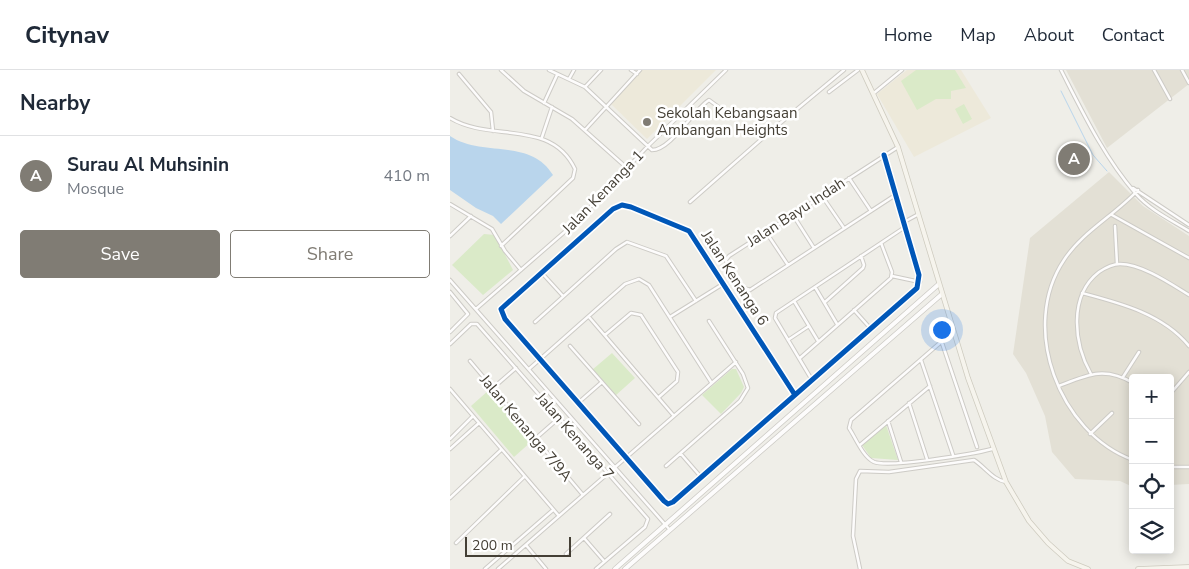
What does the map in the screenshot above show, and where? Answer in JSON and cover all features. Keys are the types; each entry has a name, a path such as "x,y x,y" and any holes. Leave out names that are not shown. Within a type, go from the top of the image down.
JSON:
{"main road":[{"path":"860,70 874,94 898,147 917,216 942,294 992,449 1006,482 1020,507 1048,543 1068,561 1088,569"},
{"path":"1138,569 1189,567"}],"street":[{"path":"501,70 514,84 544,104 567,115 626,168"},
{"path":"549,70 585,87 652,150 661,148 709,100 720,108"},
{"path":"569,79 574,70"},
{"path":"585,87 600,70"},
{"path":"631,70 637,74"},
{"path":"585,130 640,70"},
{"name":"Jalan Kenanga 1","path":"476,309 576,222 626,168 726,70"},
{"path":"690,202 844,70"},
{"path":"829,92 860,70"},
{"path":"874,94 902,70"},
{"path":"1061,70 1108,158 1135,194 1159,213 1189,231"},
{"path":"1154,70 1170,99"},
{"path":"1182,70 1189,83"},
{"path":"460,74 491,112 493,131"},
{"path":"544,104 557,75"},
{"path":"542,137 552,107"},
{"path":"450,118 472,129 542,137 569,159 575,169 576,174 574,178 501,246"},
{"name":"Jalan Bayu Indah","path":"897,194 750,290 742,287 726,260 898,147"},
{"path":"884,155 897,194 920,282"},
{"path":"849,178 871,210"},
{"path":"1132,188 1138,190 1164,210 1189,225"},
{"path":"1129,458 1116,452 1090,434 1075,415 1059,386 1048,352 1046,311 1051,284 1068,253 1138,190"},
{"path":"822,196 844,228"},
{"path":"450,204 492,229 501,246 521,270"},
{"name":"Jalan Kenanga 6","path":"701,477 677,500 668,504 505,319 501,309 613,209 622,205 683,226 689,231 795,395"},
{"path":"1112,214 1189,258"},
{"path":"792,215 814,248"},
{"path":"450,236 471,216"},
{"path":"904,222 917,216"},
{"path":"1115,226 1117,264"},
{"path":"812,380 775,315 779,310 905,227"},
{"path":"766,232 788,265"},
{"path":"535,322 621,244 626,242 666,256 696,301"},
{"path":"881,243 892,276"},
{"path":"825,302 863,268 861,256"},
{"path":"1091,374 1083,358 1078,337 1078,319 1082,293 1093,277 1117,264 1127,264 1189,295"},
{"path":"541,272 563,296"},
{"path":"892,276 920,282"},
{"path":"800,358 892,276"},
{"path":"529,369 629,281 639,279 649,285 711,382"},
{"path":"450,280 670,530"},
{"path":"681,454 701,477 913,292 920,282"},
{"path":"670,317 724,284"},
{"path":"615,569 939,284"},
{"path":"815,287 838,324"},
{"path":"450,292 468,314 450,332"},
{"path":"1082,293 1123,304 1144,313 1172,330 1189,346"},
{"path":"624,569 942,294"},
{"path":"794,300 818,341"},
{"path":"854,310 871,329"},
{"path":"605,336 632,313 640,315 678,372 677,381 658,397"},
{"path":"589,317 674,416"},
{"path":"666,466 745,394 748,388 736,362 709,322"},
{"name":"Jalan Kenanga 7","path":"450,344 471,324 477,324 607,474 646,516 648,523 596,569"},
{"path":"788,340 809,326"},
{"path":"935,330 938,332 942,342 977,447"},
{"path":"942,342 851,420 849,428 873,462 901,462 992,449"},
{"path":"570,346 639,424"},
{"path":"1124,377 1139,352"},
{"path":"921,360 953,455"},
{"name":"Jalan Kenanga 7/9A","path":"470,361 583,495"},
{"path":"498,569 736,362"},
{"path":"493,388 516,368"},
{"path":"1174,389 1189,372"},
{"path":"1059,386 1091,374 1114,374 1129,380"},
{"path":"578,402 602,382"},
{"path":"860,445 930,386"},
{"path":"450,390 559,516"},
{"path":"909,403 927,459"},
{"path":"1090,434 1112,413"},
{"path":"450,439 473,416"},
{"path":"535,438 559,418"},
{"path":"888,421 901,462"},
{"path":"450,449 479,423"},
{"path":"450,498 501,450"},
{"path":"860,569 853,536 856,479 860,471 889,472 974,460 988,470 995,478 1006,482"},
{"path":"1174,467 1189,467"},
{"path":"456,543 524,477"},
{"path":"485,569 553,510"},
{"path":"566,554 610,514"},
{"path":"584,538 604,561"},
{"path":"526,545 546,569"}],"shaded area":[{"name":"Sekolah Kebangsaan Ambangan Heights","path":"640,70 716,70 647,139 611,104"},
{"path":"907,70 961,70 991,118 914,157 877,94"},
{"path":"1066,70 1189,70 1189,84 1107,148"},
{"path":"1109,172 1143,206 1189,236 1189,484 1174,485 1174,374 1129,374 1129,485 1120,481 1075,479 1052,452 1045,416 1026,373 1013,354 1030,238"}],"green space":[{"path":"916,70 955,70 966,88 951,91 951,99 936,99 917,110 901,81"},
{"path":"964,104 972,119 963,124 955,109"},
{"path":"484,234 495,235 513,270 483,295 452,265"},
{"path":"612,353 635,378 615,396 592,370"},
{"path":"732,369 736,369 744,387 741,393 721,414 702,395"},
{"path":"489,390 532,441 514,457 471,406"},
{"path":"886,425 898,460 871,458 862,445"}],"water":[{"path":"450,136 476,146 519,152 532,156 543,163 553,175 501,224 493,216 476,208 450,190"}],"waterway":[{"path":"1061,91 1093,155 1107,171"}],"cycle path":[{"path":"795,395 689,231 631,207 622,205 613,209 501,309 505,319 664,501 668,504 673,502 917,288 919,275 884,155"}],"place":[{"name":"Sekolah Kebangsaan Ambangan Heights","path":"647,122"},
{"name":"Surau Al Muhsinin","path":"1074,159"}]}
